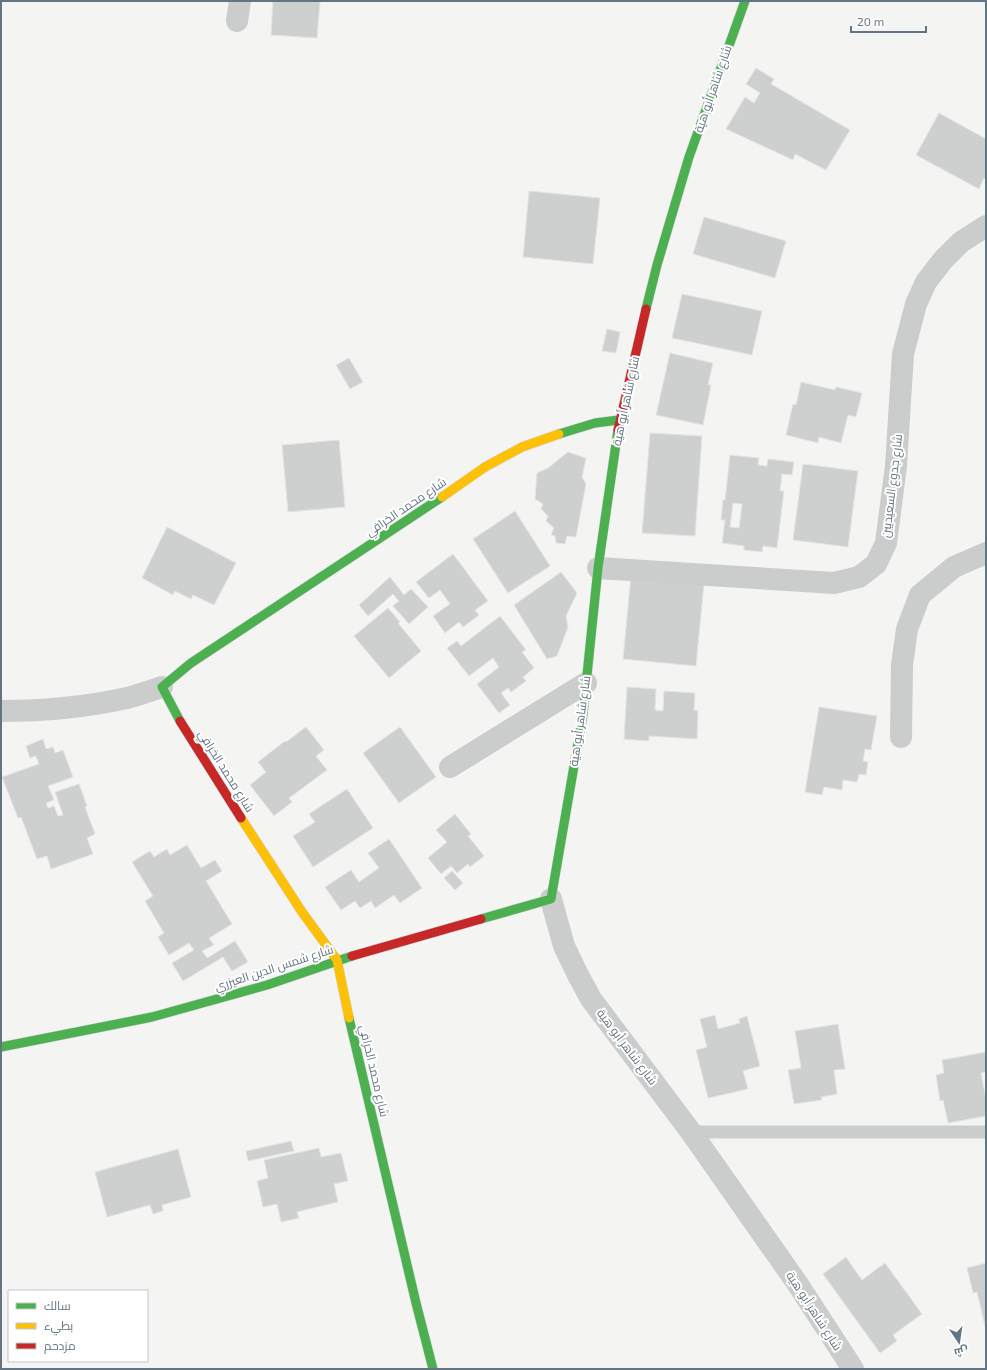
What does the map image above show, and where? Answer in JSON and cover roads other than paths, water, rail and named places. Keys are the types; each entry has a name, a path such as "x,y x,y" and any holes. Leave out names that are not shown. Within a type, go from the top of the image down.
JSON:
{"street":[{"name":"شارع شاهر أبو هية","path":"745,1 690,157 661,251 619,420 598,568 583,714 551,898 564,946 591,1000 691,1132 801,1288 853,1369"},
{"name":"شارع جدوع السعيديين","path":"598,568 834,583 859,577 876,564 886,543 896,466 903,354 916,304 926,282 943,260 961,242 986,226"},
{"name":"شارع محمد الخرافي","path":"433,1369 416,1304 337,960 302,912 205,762 180,722 162,687 191,663 485,467 522,447 563,432 595,423 619,420"},
{"path":"901,737 902,665 907,629 920,595 954,567 986,553"},
{"path":"450,767 586,683"},
{"path":"1,711 40,711 78,706 126,698 162,687"},
{"name":"شارع شمس الدين العيزري","path":"1,1048 152,1017 266,986 337,960 551,898"}],"lane":[{"path":"691,1132 986,1132"}]}
